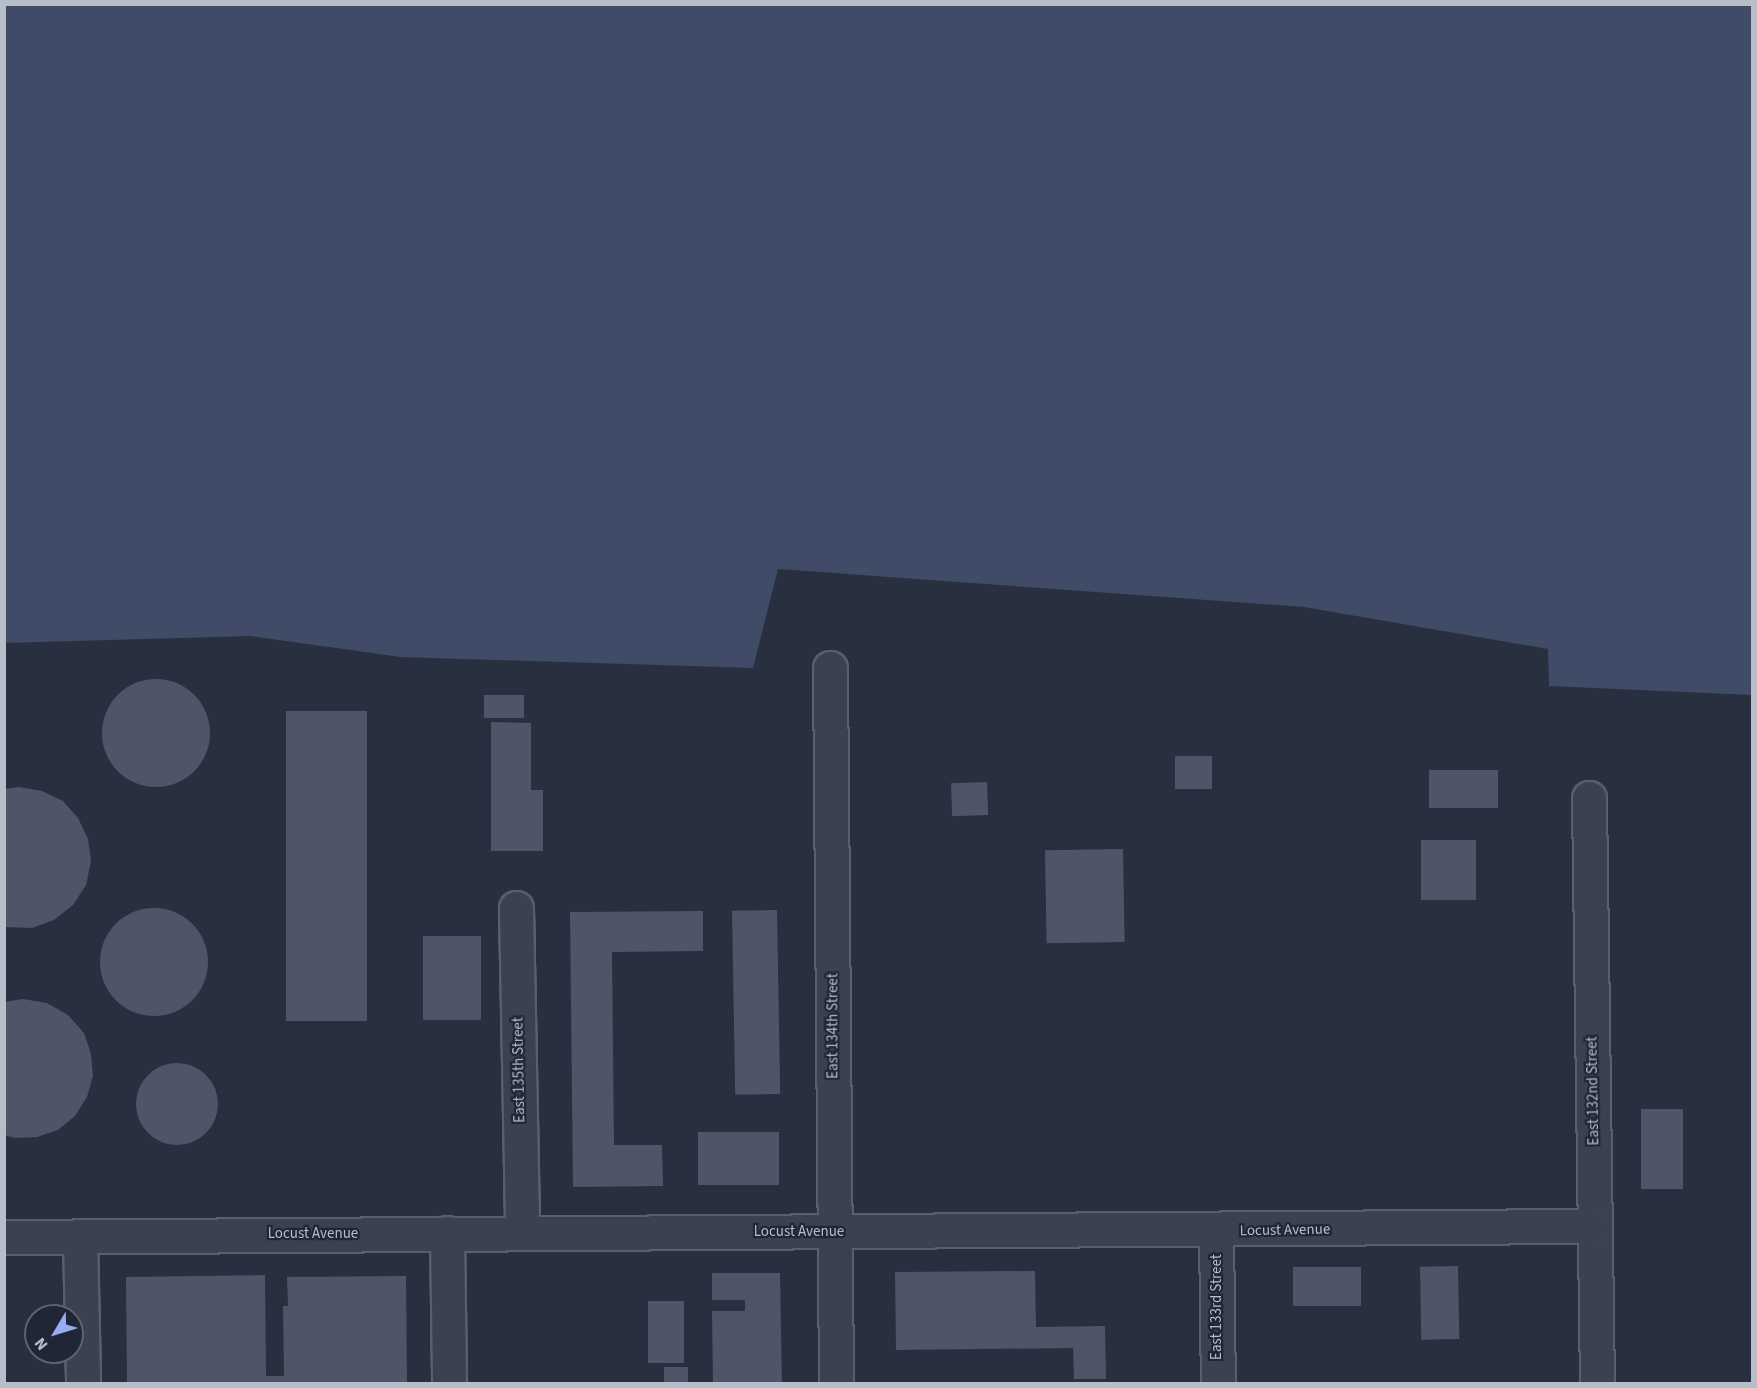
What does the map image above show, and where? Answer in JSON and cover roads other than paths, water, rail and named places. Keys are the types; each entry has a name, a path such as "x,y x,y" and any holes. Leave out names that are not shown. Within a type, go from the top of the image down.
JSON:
{"street":[{"name":"East 134th Street","path":"830,669 836,1383"},
{"name":"East 132nd Street","path":"1589,798 1597,1383"},
{"name":"East 135th Street","path":"516,908 522,1233"},
{"name":"Locust Avenue","path":"4,1237 1594,1226"},
{"name":"East 133rd Street","path":"1216,1230 1218,1383"},
{"path":"447,1233 449,1383"},
{"path":"80,1236 83,1383"}],"water":[{"path":"4,5 1752,5 1752,695 1549,686 1548,649 1304,607 778,569 753,668 400,657 251,636 5,643"}]}
